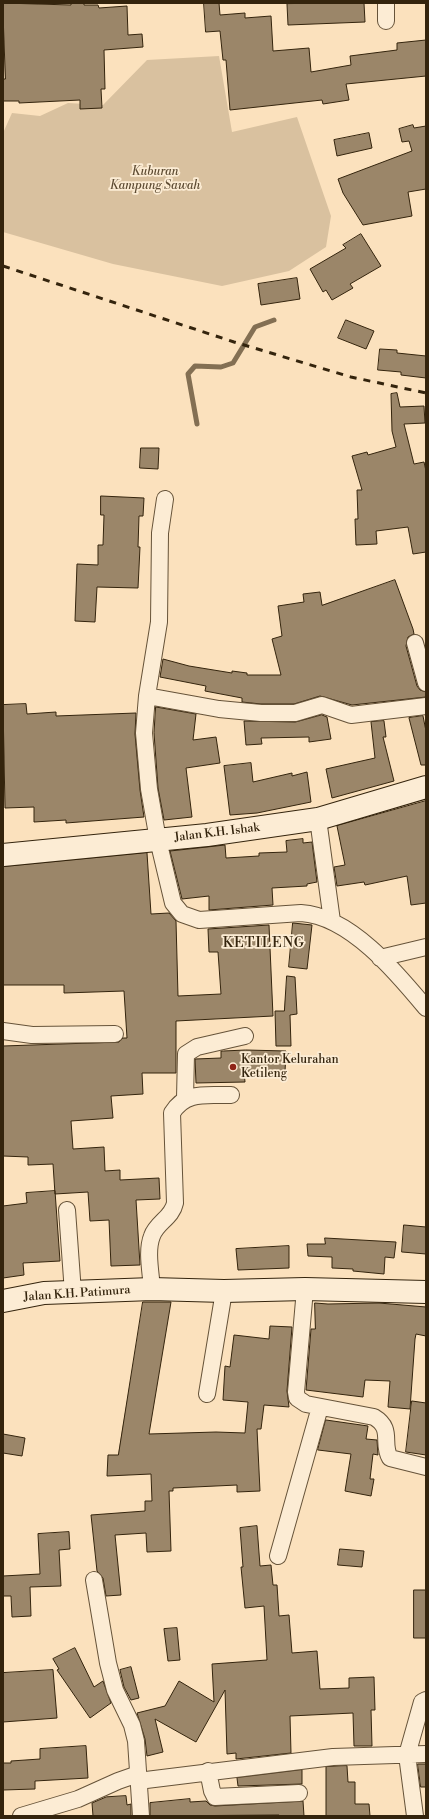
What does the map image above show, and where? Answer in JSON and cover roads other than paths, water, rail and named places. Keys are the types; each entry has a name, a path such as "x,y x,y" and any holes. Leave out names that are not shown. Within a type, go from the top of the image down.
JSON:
{"street":[{"path":"386,3 386,21"},
{"path":"165,499 160,533 159,622 147,696 144,733 146,759 158,840 173,903 182,914 189,918 199,920 301,913 313,914 332,921 351,933 380,958 426,1008"},
{"path":"415,643 426,683"},
{"path":"147,696 212,708 261,713 295,713 322,705 351,715 426,706"},
{"name":"Jalan K.H. Ishak","path":"3,855 158,840 318,819 426,787"},
{"path":"318,819 332,921"},
{"path":"380,958 426,947"},
{"path":"3,1031 32,1035 115,1034"},
{"path":"185,1098 186,1054 197,1047 246,1036"},
{"path":"152,1289 150,1245 152,1235 173,1211 175,1203 172,1113 177,1105 185,1098 191,1096 231,1095"},
{"path":"67,1210 73,1293"},
{"name":"Jalan K.H. Patimura","path":"3,1301 44,1293 152,1289 224,1291 305,1289 426,1292"},
{"path":"305,1289 296,1392 300,1402 374,1417 381,1421 386,1428 387,1454 390,1458 426,1467"},
{"path":"207,1394 224,1291"},
{"path":"278,1556 320,1407"},
{"path":"94,1580 108,1663 115,1690 134,1733 138,1752 138,1778 141,1816"},
{"path":"415,1816 407,1755 422,1702 426,1700"},
{"path":"21,1816 78,1799 118,1781 333,1757 426,1754"},
{"path":"208,1771 212,1791 215,1797 299,1793"}],"waterway":[{"path":"197,424 188,374 195,366 221,367 233,363 255,327 274,320"}],"railway":[{"path":"3,266 234,342 351,377 426,393"}],"place":[{"name":"Kantor Kelurahan Ketileng","path":"233,1067"}],"district":[{"name":"KETILENG","path":"264,944"}],"park label":[{"name":"Kuburan Kampung Sawah","path":"155,179"}]}
